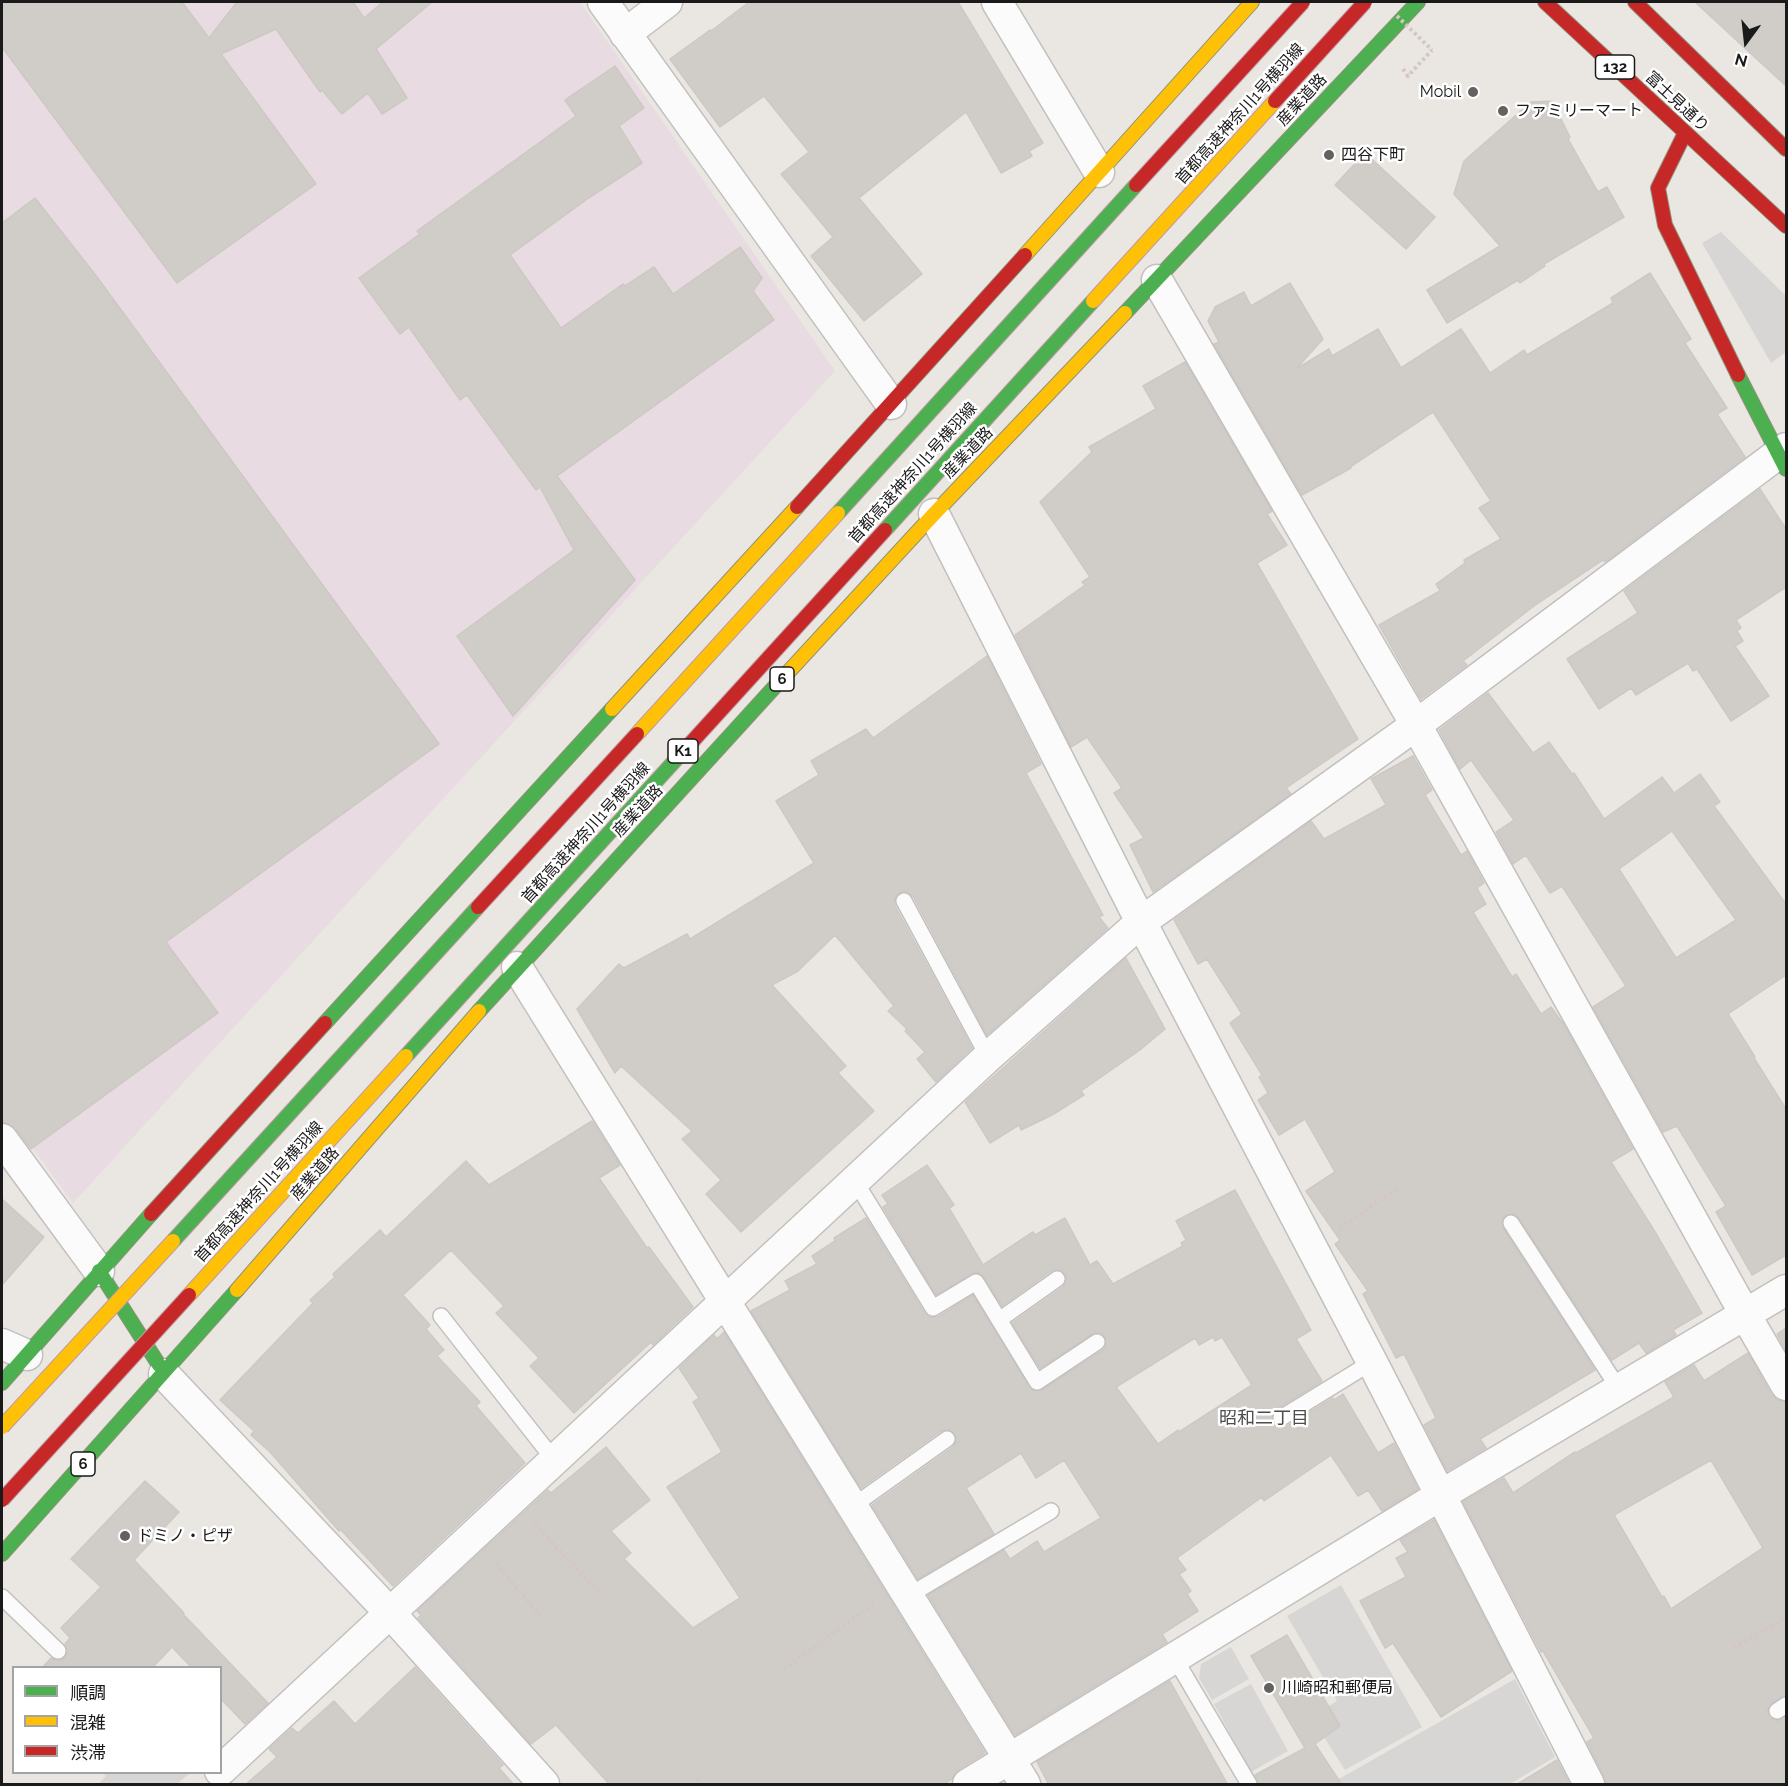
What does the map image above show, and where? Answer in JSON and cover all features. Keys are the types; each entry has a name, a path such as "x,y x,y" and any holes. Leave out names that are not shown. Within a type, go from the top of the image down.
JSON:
{"main road":[{"path":"2,1383 14,1349 99,1271 891,404 1252,2"},
{"name":"首都高速神奈川1号横羽線","path":"2,1427 1303,2"},
{"name":"首都高速神奈川1号横羽線","path":"2,1500 1365,2"},
{"name":"産業道路","path":"2,1554 164,1374 518,967 934,514 1418,2"},
{"name":"富士見通り","path":"1545,2 1786,226"},
{"path":"1635,2 1786,149"},
{"path":"1685,133 1658,188 1665,225 1760,422 1784,457"},
{"path":"99,1271 164,1374"}],"street":[{"path":"603,2 891,404"},
{"path":"625,34 667,2"},
{"path":"997,2 1099,172"},
{"path":"1157,280 1416,724 1786,1385"},
{"path":"222,1770 988,1057 1141,922 1784,457"},
{"path":"934,514 1141,922 1441,1494 1589,1785"},
{"path":"518,967 1024,1785"},
{"path":"2,1139 99,1271"},
{"path":"968,1785 1441,1494 1746,1316 1786,1290"},
{"path":"164,1374 391,1614 544,1785"},
{"path":"206,1785 218,1774"}],"lane":[{"path":"903,901 988,1057"},
{"path":"855,1181 933,1308 976,1282 1037,1382 1097,1342"},
{"path":"1511,1223 1619,1389"},
{"path":"999,1320 1057,1279"},
{"path":"441,1316 555,1461"},
{"path":"1281,1418 1372,1362"},
{"path":"853,1506 947,1439"},
{"path":"905,1590 1051,1511"},
{"path":"2,1597 58,1651"},
{"path":"1174,1657 1249,1785"}],"path":[{"path":"1390,10 1432,50"},
{"path":"1312,1247 1399,1188"},
{"path":"513,1500 600,1594"},
{"path":"474,1537 540,1616"},
{"path":"784,1669 905,1590"},
{"path":"1734,1648 1786,1617"},
{"path":"697,1778 702,1785"}],"shaded area":[{"path":"2,2 580,2 835,371 73,1203 2,1106"},
{"path":"1721,232 1786,296 1786,352 1771,363 1702,243"},
{"path":"1341,1585 1422,1727 1345,1770 1311,1717 1337,1701 1287,1616"},
{"path":"1231,1647 1249,1679 1212,1700 1199,1678 1201,1664"},
{"path":"1515,1679 1555,1757 1510,1784 1330,1784"},
{"path":"1251,1684 1288,1751 1251,1772 1214,1704"},
{"path":"103,1774 189,1774 177,1784 98,1784 106,1776"}],"building":[{"path":"2,2 182,2 209,38 237,2 353,2 364,18 383,2 432,2 376,49 407,98 382,114 368,93 342,114 322,90 320,92 276,29 221,54 316,184 177,283 2,47"},
{"path":"749,2 958,2 1043,143 1029,151 1032,156 1001,173 966,112 859,198 922,274 864,321 811,256 833,237 781,174 809,152 764,96 720,127 670,59"},
{"path":"1695,2 1786,2 1786,86"},
{"path":"615,66 644,108 619,126 642,163 590,197 510,255 561,328 623,284 625,286 654,267 673,294 740,247 762,278 753,291 774,320 557,476 635,580 513,716 457,636 574,550 540,487 536,490 467,395 460,400 409,327 400,334 359,278 420,234 417,231 576,116 565,100"},
{"path":"1552,101 1570,137 1568,139 1598,192 1607,187 1624,217 1544,264 1545,266 1520,283 1518,280 1447,323 1427,290 1500,246 1454,194 1464,161 1531,102"},
{"path":"1365,153 1435,217 1406,249 1335,185"},
{"path":"35,198 97,277 439,744 166,942 218,1013 31,1149 15,1128 2,1122 2,223"},
{"path":"1650,273 1691,339 1685,343 1727,408 1717,414 1745,457 1605,562 1603,560 1534,606 1463,661 1467,665 1421,699 1379,625 1440,591 1436,584 1465,563 1464,560 1501,539 1479,508 1491,501 1433,412 1351,468 1302,495 1214,344 1219,342 1208,321 1215,307 1244,292 1251,306 1290,283 1323,339 1296,369 1329,349 1332,356 1378,329 1401,368 1461,329 1490,373 1524,350 1527,355 1613,303 1611,298"},
{"path":"1185,362 1272,511 1267,514 1287,545 1257,563 1358,739 1286,788 1291,794 1153,892 1130,845 1144,838 1114,793 1122,788 1087,737 1071,747 1015,635 1085,585 1082,582 1090,577 1040,502 1092,452 1089,447 1156,409 1143,386"},
{"path":"1760,489 1786,529 1786,587 1736,620 1741,628 1737,631 1743,641 1735,646 1769,696 1731,721 1697,669 1693,671 1688,663 1636,695 1631,688 1599,709 1567,659 1638,613 1624,591"},
{"path":"987,656 1041,764 1026,773 1103,915 1099,917 1108,928 987,1035 913,896 905,891 899,893 894,900 895,906 972,1048 936,1082 917,1059 925,1052 905,1031 907,1029 888,1011 894,1006 835,935 798,971 772,985 846,1066 838,1073 874,1111 741,1232 706,1194 721,1180 682,1139 692,1131 621,1066 615,1073 577,1009 619,964 624,968 687,934 690,939 814,863 776,801 819,775 811,761 866,729 873,738"},
{"path":"1488,693 1533,753 1549,742 1572,774 1574,773 1604,819 1662,777 1674,793 1700,774 1720,802 1714,806 1786,904 1786,975 1728,1014 1786,1109 1786,1255 1752,1275 1716,1212 1726,1206 1677,1126 1663,1132 1593,1007 1626,986 1562,886 1550,893 1526,855 1513,864 1496,832 1514,820 1471,760 1460,769 1439,730","holes":["1672,831 1736,920 1676,958 1619,869"]},
{"path":"1413,756 1432,790 1425,795 1461,855 1467,851 1484,883 1477,888 1486,904 1473,912 1512,977 1516,974 1541,1014 1551,1007 1564,1025 1633,1149 1611,1162 1702,1313 1673,1330 1676,1335 1646,1353 1639,1343 1612,1360 1519,1218 1515,1214 1506,1215 1502,1219 1503,1228 1595,1370 1480,1439 1486,1448 1447,1471 1424,1425 1436,1418 1404,1354 1396,1358 1363,1294 1368,1291 1335,1244 1340,1240 1306,1191 1335,1172 1305,1119 1279,1135 1258,1100 1268,1093 1259,1077 1262,1075 1230,1023 1242,1014 1207,959 1198,964 1174,920 1311,821 1324,839 1386,805 1371,779"},
{"path":"1126,958 1165,1029 1140,1050 1081,1091 1084,1095 1052,1115 1021,1130 1019,1125 990,1143 965,1102"},
{"path":"592,1121 620,1165 599,1178 647,1248 649,1247 693,1307 653,1345 651,1342 574,1413 530,1366 539,1358 496,1313 504,1306 451,1250 403,1295 430,1325 426,1329 444,1350 437,1356 480,1402 476,1406 525,1463 393,1586 341,1530 339,1531 270,1452 251,1435 254,1431 220,1400 313,1303 310,1300 335,1277 333,1274 380,1230 386,1237 466,1161 489,1185"},
{"path":"927,1165 954,1205 949,1208 983,1265 1033,1232 1035,1235 1065,1218 1090,1265 1097,1261 1113,1284 1183,1246 1181,1243 1186,1240 1176,1221 1235,1190 1311,1330 1296,1339 1322,1381 1275,1410 1272,1414 1272,1423 1277,1427 1286,1427 1343,1394 1378,1453 1394,1443 1418,1489 1382,1511 1368,1490 1358,1496 1331,1455 1264,1501 1262,1497 1177,1558 1186,1570 1179,1574 1191,1591 1187,1594 1198,1611 1162,1634 1167,1642 1015,1735 928,1595 1004,1550 1010,1559 1037,1541 1044,1552 1101,1518 1064,1460 1036,1478 1021,1453 966,1488 994,1534 918,1579 872,1505 953,1447 956,1442 955,1434 950,1430 941,1431 861,1488 751,1311 790,1290 785,1281 817,1264 812,1256 835,1241 834,1238 866,1218 925,1314 929,1317 938,1317 973,1295 1032,1390 1042,1390 1103,1350 1106,1346 1105,1337 1096,1332 1040,1368 1012,1323 1063,1287 1067,1278 1061,1270 1051,1271 1002,1306 984,1277 976,1272 936,1295 883,1207 888,1204 882,1195","holes":["1213,1337 1215,1341 1222,1337 1252,1385 1158,1444 1116,1387 1195,1338 1199,1345"]},
{"path":"2,1199 44,1237 2,1285"},
{"path":"1786,1328 1786,1351 1777,1334"},
{"path":"724,1332 985,1753 959,1769 952,1779 943,1785 610,1785 556,1725 531,1744 418,1618 421,1615 417,1611 548,1490 551,1493 606,1447 650,1500 611,1531 631,1553 624,1559 693,1628 740,1598 667,1487 722,1452 693,1402 699,1398 679,1368 714,1335 717,1339"},
{"path":"1748,1353 1771,1394 1778,1400 1786,1402 1786,1695 1772,1703 1767,1711 1773,1720 1778,1721 1786,1716 1786,1785 1606,1785 1604,1776 1587,1742 1594,1738 1543,1651 1541,1652 1463,1502 1504,1478 1513,1493 1575,1452 1674,1397 1665,1382 1694,1365 1704,1381","holes":["1711,1460 1763,1548 1671,1609 1614,1515"]},
{"path":"145,1481 179,1512 134,1560 268,1703 245,1724 222,1700 222,1666 190,1666 172,1647 154,1666 44,1666 51,1658 60,1660 65,1657 67,1649 65,1644 70,1638 61,1628 101,1587 71,1559"},
{"path":"1434,1520 1512,1671 1441,1717 1393,1643 1385,1648 1360,1601 1406,1577 1396,1558 1408,1552 1400,1540"},
{"path":"1287,1635 1340,1726 1315,1744 1342,1785 1259,1785 1255,1775 1305,1748 1251,1656"},
{"path":"415,1667 503,1765 499,1768 514,1785 245,1785 277,1757 269,1749 292,1728 298,1733 334,1701 355,1724"},
{"path":"1170,1681 1228,1785 1049,1785 1037,1762"},
{"path":"1557,1760 1570,1785 1516,1785"}],"traffic: fast":[{"path":"1125,313 1418,2"},
{"path":"838,513 1136,185"},
{"path":"885,530 1093,301"},
{"path":"1738,375 1786,469"},
{"path":"479,1011 780,681"},
{"path":"325,1023 612,709"},
{"path":"406,1056 680,755"},
{"path":"173,1241 478,907"},
{"path":"2,1383 151,1214"},
{"path":"99,1271 159,1365"},
{"path":"2,1554 237,1290"}],"traffic: slow":[{"path":"1025,255 1252,2"},
{"path":"1093,301 1275,101"},
{"path":"780,681 934,514 1125,313"},
{"path":"612,709 797,507"},
{"path":"637,734 838,513"},
{"path":"237,1290 479,1011"},
{"path":"189,1295 406,1056"},
{"path":"2,1427 173,1241"}],"traffic: jam":[{"path":"1136,185 1303,2"},
{"path":"1275,101 1365,2"},
{"path":"1545,2 1786,226"},
{"path":"1635,2 1786,149"},
{"path":"1685,133 1658,188 1665,225 1738,375"},
{"path":"797,507 1025,255"},
{"path":"680,755 885,530"},
{"path":"478,907 637,734"},
{"path":"151,1214 325,1023"},
{"path":"2,1500 189,1295"}],"place":[{"name":"Mobil","path":"1473,92"},
{"name":"ファミリーマート","path":"1503,111"},
{"name":"四谷下町","path":"1329,155"},
{"name":"ドミノ・ピザ","path":"125,1536"},
{"name":"川崎昭和郵便局","path":"1269,1688"}],"district":[{"name":"昭和二丁目","path":"1264,1419"}]}
